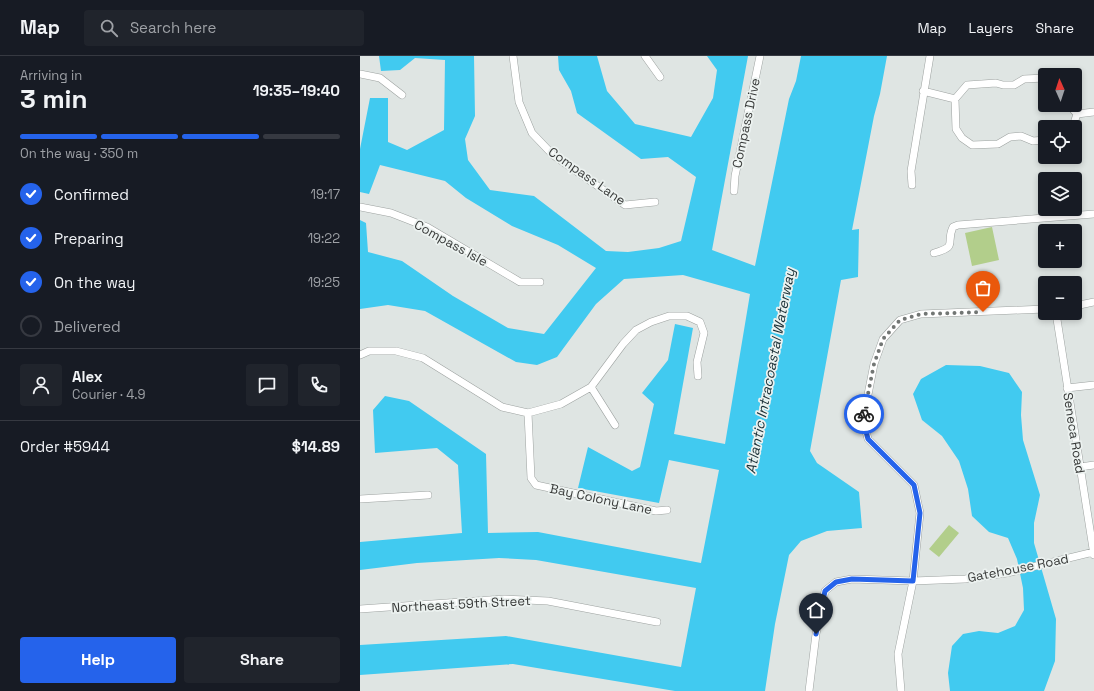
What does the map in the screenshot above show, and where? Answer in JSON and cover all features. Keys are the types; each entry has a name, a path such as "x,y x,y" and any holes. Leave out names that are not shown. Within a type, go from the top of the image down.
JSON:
{"street":[{"name":"Compass Lane","path":"514,56 519,102 532,133 553,155 625,205 655,202"},
{"path":"645,56 660,76"},
{"name":"Compass Drive","path":"734,191 734,176 760,56"},
{"path":"912,185 911,171 923,91 930,56"},
{"path":"360,74 380,78 402,95"},
{"path":"1038,78 1024,79 1014,85 1003,86 996,83 967,85 955,99 956,129 962,138 972,145 998,144 1010,137 1021,136 1033,141 1038,141"},
{"path":"923,91 955,99"},
{"path":"1075,120 1077,114 1094,112"},
{"name":"Compass Isle","path":"360,207 391,213 427,227 520,282 540,282"},
{"path":"934,253 946,249 950,244 953,227 958,225 1094,214"},
{"path":"1082,305 1094,302"},
{"path":"901,691 898,654 913,581 920,513 914,485 868,439 863,420 874,364 883,339 900,320 921,314 1038,309"},
{"path":"360,355 369,351 396,351 423,358 502,407 528,413 561,404 591,388 623,344 636,330 651,322 669,316 688,316 700,322 704,333 697,362 698,376"},
{"name":"Seneca Road","path":"1057,320 1094,556"},
{"path":"1068,388 1094,385"},
{"path":"591,388 615,425"},
{"name":"Bay Colony Lane","path":"528,413 531,478 536,485 656,511 667,510"},
{"path":"1080,467 1094,465"},
{"path":"360,499 428,494"},
{"name":"Gatehouse Road","path":"809,691 816,634 825,591 836,582 852,579 913,581 965,579 1007,573 1094,552"},
{"name":"Northeast 59th Street","path":"360,609 504,599 548,601 657,622"}],"green space":[{"path":"992,227 999,260 972,266 965,233"},
{"path":"949,525 959,533 939,557 929,549"}],"water":[{"name":"Atlantic Intracoastal Waterway","path":"379,56 474,56 475,116 465,139 468,160 490,190 534,196 606,251 628,252 659,248 681,241 696,177 668,157 641,159 577,113 571,91 559,70 558,56 597,56 607,91 635,124 691,137 713,98 717,70 707,56 748,56 712,250 755,266 789,99 796,81 801,56 887,56 852,230 859,229 858,277 841,280 810,451 817,463 859,492 862,528 827,531 801,541 789,555 775,624 765,691 675,691 513,664 360,675 360,645 506,636 681,667 696,588 536,560 499,558 417,563 360,570 360,542 462,533 458,465 437,448 375,453 373,410 385,396 409,401 486,454 488,533 538,532 701,563 719,470 669,460 659,503 578,488 588,447 632,471 640,467 654,404 642,393 668,360 675,324 693,328 674,434 725,444 750,294 683,275 624,279 596,304 557,357 537,365 516,362 425,311 388,305 360,309 360,220 366,223 368,252 402,261 453,296 508,328 544,334 596,268 558,245 512,226 466,198 445,181 380,165 369,194 360,192 360,149 370,98 388,98 388,142 407,150 444,130 445,60 415,58 400,70 381,71"},
{"path":"946,365 980,366 1009,373 1022,392 1021,415 1023,440 1040,495 1034,523 1034,543 1056,619 1055,661 1044,691 950,691 948,673 952,646 963,634 979,631 998,633 1015,626 1024,610 1023,588 1017,559 1008,538 989,532 972,516 968,489 959,461 942,436 922,420 913,394 921,379"}],"way so far":[{"path":"864,414 874,364 883,339 900,320 921,314 983,312"}],"route":[{"path":"816,634 825,591 836,582 852,579 913,581 920,513 914,485 868,439 863,420 864,414"}]}
